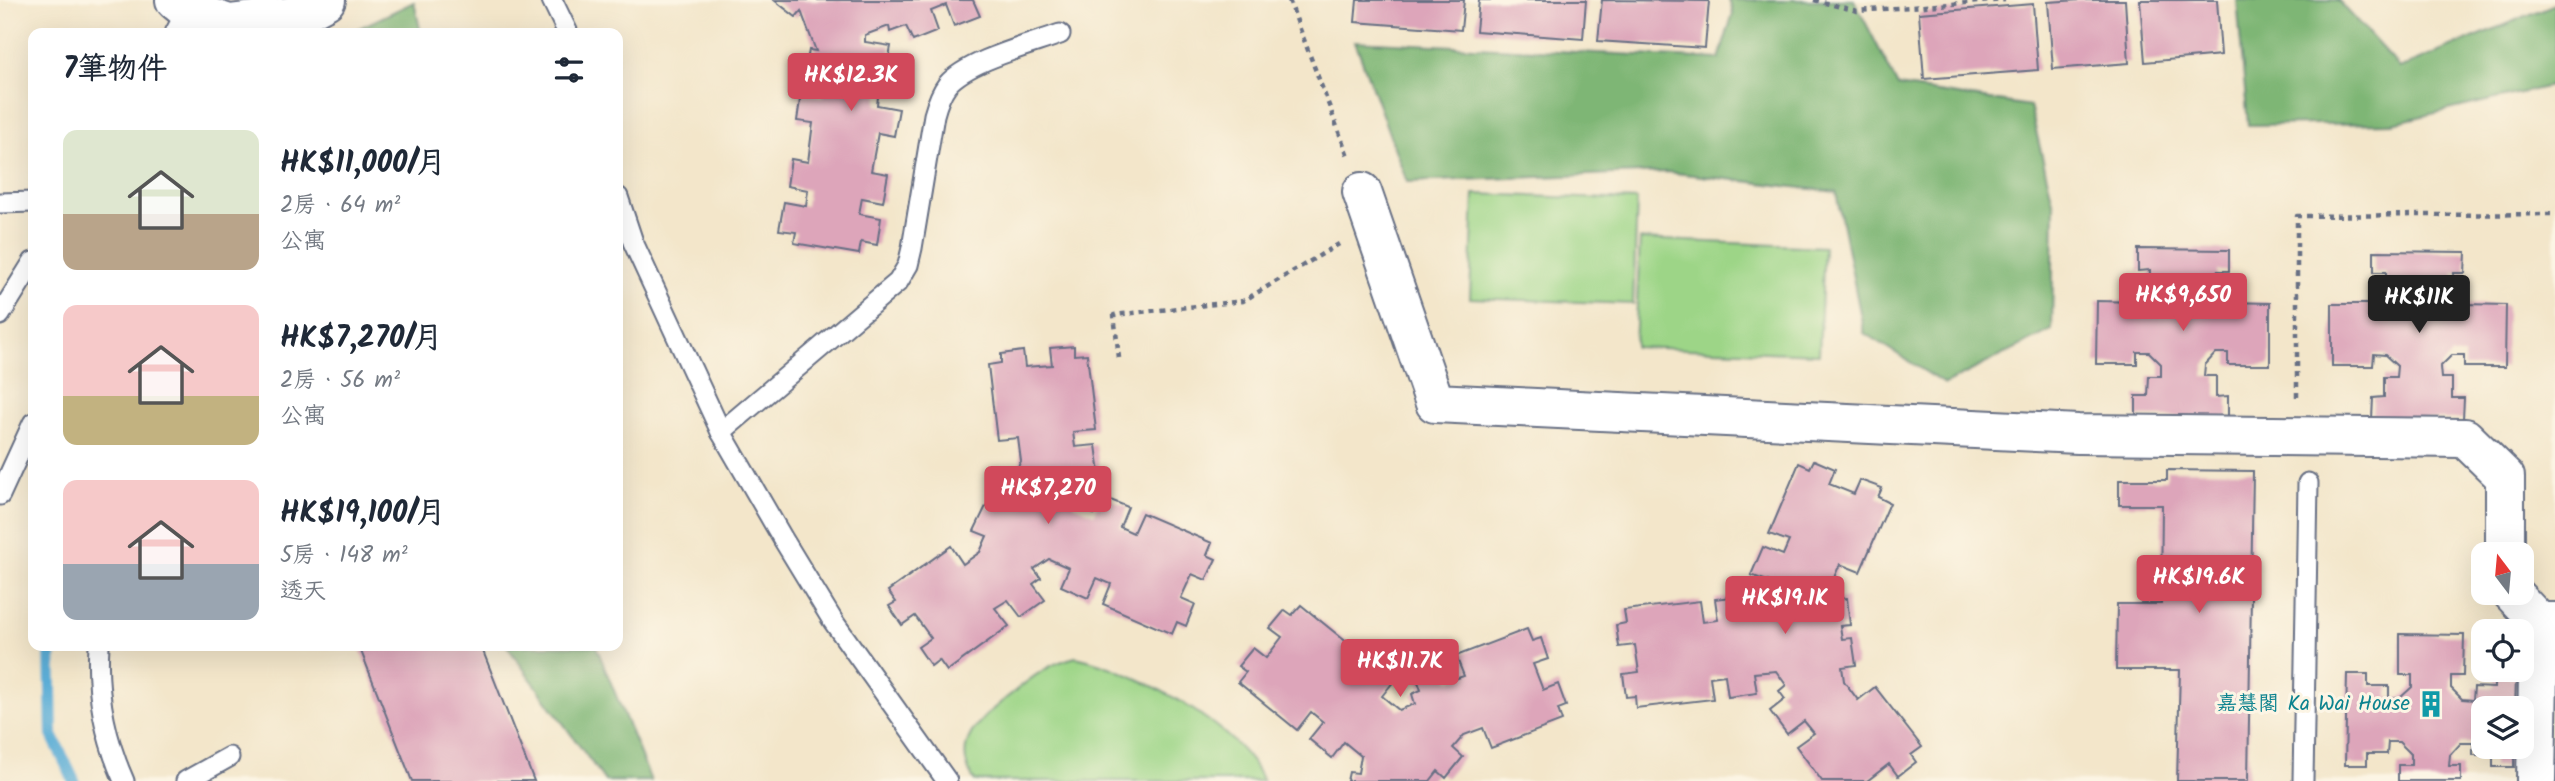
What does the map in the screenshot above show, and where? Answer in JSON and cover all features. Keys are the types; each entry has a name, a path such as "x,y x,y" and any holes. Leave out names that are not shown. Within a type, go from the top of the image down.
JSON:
{"street":[{"path":"179,14 229,24 296,16 326,0"},
{"path":"1367,208 1435,403 2078,434 2466,438 2505,477 2505,542"},
{"path":"2528,606 2547,622 2536,781"}],"lane":[{"path":"552,0 566,28"},
{"path":"721,432 898,282 908,265 912,248 933,115 938,99 948,85 971,67 1060,34"},
{"path":"0,203 28,202"},
{"path":"623,212 633,242 721,432 782,539 834,621 947,781"},
{"path":"0,314 28,270"},
{"path":"0,495 28,434"},
{"path":"2302,781 2308,483"},
{"path":"99,651 97,672 103,722 124,781"},
{"path":"186,781 229,757"}],"path":[{"path":"1119,358 1114,315 1243,301 1367,208 1289,0"},
{"path":"1814,0 1857,11 2005,0"},
{"path":"2298,437 2297,216 2555,214"}],"green space":[{"path":"1729,0 1854,0 1898,86 2030,106 2054,206 2052,330 1945,384 1864,333 1836,192 1667,172 1407,182 1355,41 1719,59 1733,13"},
{"path":"2237,0 2338,0 2400,68 2555,4 2555,85 2393,123 2248,125"},
{"path":"414,2 420,28 359,28"},
{"path":"1474,194 1637,200 1633,304 1470,298"},
{"path":"1640,239 1824,247 1819,354 1635,347"},
{"path":"511,651 598,651 651,781 605,781"},
{"path":"1076,657 1126,674 1182,702 1231,739 1250,760 1263,781 975,781 965,755 972,732 980,722 1033,677 1057,663"}],"building":[{"path":"774,0 973,0 980,16 954,26 946,5 931,11 938,31 913,41 906,26 890,32 889,26 865,35 865,42 891,46 888,63 905,65 901,92 879,89 877,105 899,109 894,136 878,133 871,171 888,174 883,202 862,198 859,214 881,218 877,245 861,242 859,254 794,243 796,232 779,230 784,202 806,206 808,190 787,186 791,159 808,162 813,123 797,121 801,93 823,97 826,81 804,78 809,50 816,51 801,11 796,17"},
{"path":"1357,0 1464,0 1461,30 1355,22"},
{"path":"1479,0 1586,0 1583,39 1476,31"},
{"path":"1602,0 1709,1 1705,48 1598,41"},
{"path":"2125,0 2129,63 2053,69 2048,2"},
{"path":"2140,0 2217,0 2221,55 2145,62"},
{"path":"2033,4 2038,70 1924,79 1919,13"},
{"path":"2138,249 2229,250 2229,271 2217,271 2217,291 2206,291 2205,303 2217,314 2228,315 2228,302 2270,303 2270,365 2228,365 2228,353 2216,353 2205,365 2204,376 2216,376 2216,397 2228,396 2228,417 2136,417 2136,396 2148,396 2149,376 2161,376 2161,364 2149,352 2137,352 2137,364 2096,364 2097,301 2138,302 2138,314 2149,314 2161,303 2161,291 2149,291 2150,270 2138,271"},
{"path":"2374,251 2466,252 2465,273 2454,273 2453,293 2441,293 2441,305 2453,316 2465,316 2465,304 2506,305 2505,367 2464,367 2464,355 2452,355 2440,367 2441,378 2452,378 2452,398 2464,398 2463,419 2372,419 2373,398 2384,397 2384,377 2396,377 2397,366 2385,355 2374,354 2373,366 2332,366 2332,304 2374,304 2374,316 2386,316 2397,304 2398,293 2386,293 2386,272 2374,272"},
{"path":"1074,346 1074,355 1087,354 1096,430 1073,432 1075,447 1096,445 1100,474 1080,476 1081,487 1072,487 1073,505 1094,514 1101,496 1128,507 1120,527 1133,533 1142,513 1212,543 1207,555 1216,559 1206,580 1192,574 1181,598 1195,604 1186,626 1177,622 1172,634 1103,604 1111,584 1097,578 1088,598 1061,586 1069,568 1049,559 1034,569 1041,578 1033,584 1045,600 1021,617 1008,600 995,608 1009,626 947,671 939,660 931,666 918,647 931,638 915,616 902,625 889,606 896,602 888,591 951,546 963,564 980,552 987,536 974,531 986,506 995,510 1001,497 991,494 1002,469 1014,474 1021,461 1018,438 997,440 988,365 1001,363 1001,354 1023,351 1025,367 1052,365 1050,348"},
{"path":"1814,460 1835,469 1829,484 1854,494 1860,480 1882,488 1878,497 1890,503 1860,572 1840,564 1832,582 1834,599 1847,598 1850,625 1840,626 1842,639 1852,638 1856,665 1842,667 1844,681 1858,700 1875,687 1922,747 1911,755 1916,762 1898,776 1889,764 1867,781 1822,781 1796,746 1814,733 1804,721 1787,734 1770,711 1785,699 1779,691 1786,685 1776,671 1754,673 1757,693 1728,697 1725,675 1710,677 1713,699 1636,708 1635,696 1626,697 1623,674 1639,672 1635,645 1619,647 1616,625 1626,623 1624,610 1700,601 1703,622 1718,620 1715,599 1744,595 1747,614 1769,611 1776,596 1766,591 1770,582 1751,575 1763,547 1783,555 1789,541 1769,534 1799,463 1810,468"},
{"path":"2167,470 2253,471 2248,781 2177,781 2180,670 2116,670 2117,604 2161,604 2162,505 2119,505 2119,480 2167,480"},
{"path":"1301,605 1360,653 1346,670 1357,680 1371,663 1394,681 1382,696 1399,710 1415,704 1412,694 1421,690 1414,671 1442,661 1449,681 1464,676 1456,656 1527,629 1532,641 1541,638 1548,659 1533,664 1543,690 1558,684 1566,706 1558,709 1562,721 1491,748 1483,728 1464,735 1453,748 1463,757 1446,778 1438,771 1430,781 1347,781 1349,772 1358,773 1361,756 1344,742 1332,758 1309,739 1323,722 1311,712 1297,730 1238,682 1246,672 1238,666 1253,648 1266,658 1282,637 1270,628 1285,610 1292,615"},
{"name":"嘉慧閣 Ka Wai House","path":"2400,634 2464,635 2463,676 2451,676 2451,688 2462,699 2471,700 2471,743 2461,743 2450,755 2449,766 2461,766 2461,781 2398,781 2398,765 2411,765 2411,754 2399,742 2388,742 2387,754 2367,754 2367,765 2345,765 2347,674 2368,674 2368,686 2389,686 2389,698 2400,698 2412,687 2412,675 2400,675"},
{"path":"361,651 483,651 534,781 412,781"},
{"name":"嘉慧閣 Ka Wai House","path":"2494,682 2516,682 2515,696 2473,696 2474,687 2494,688"},
{"name":"嘉慧閣 Ka Wai House","path":"2493,759 2514,759 2514,767 2493,767"}],"waterway":[{"path":"50,651 52,735 74,781"}],"place":[{"name":"嘉慧閣 Ka Wai House","path":"2431,704"}]}
